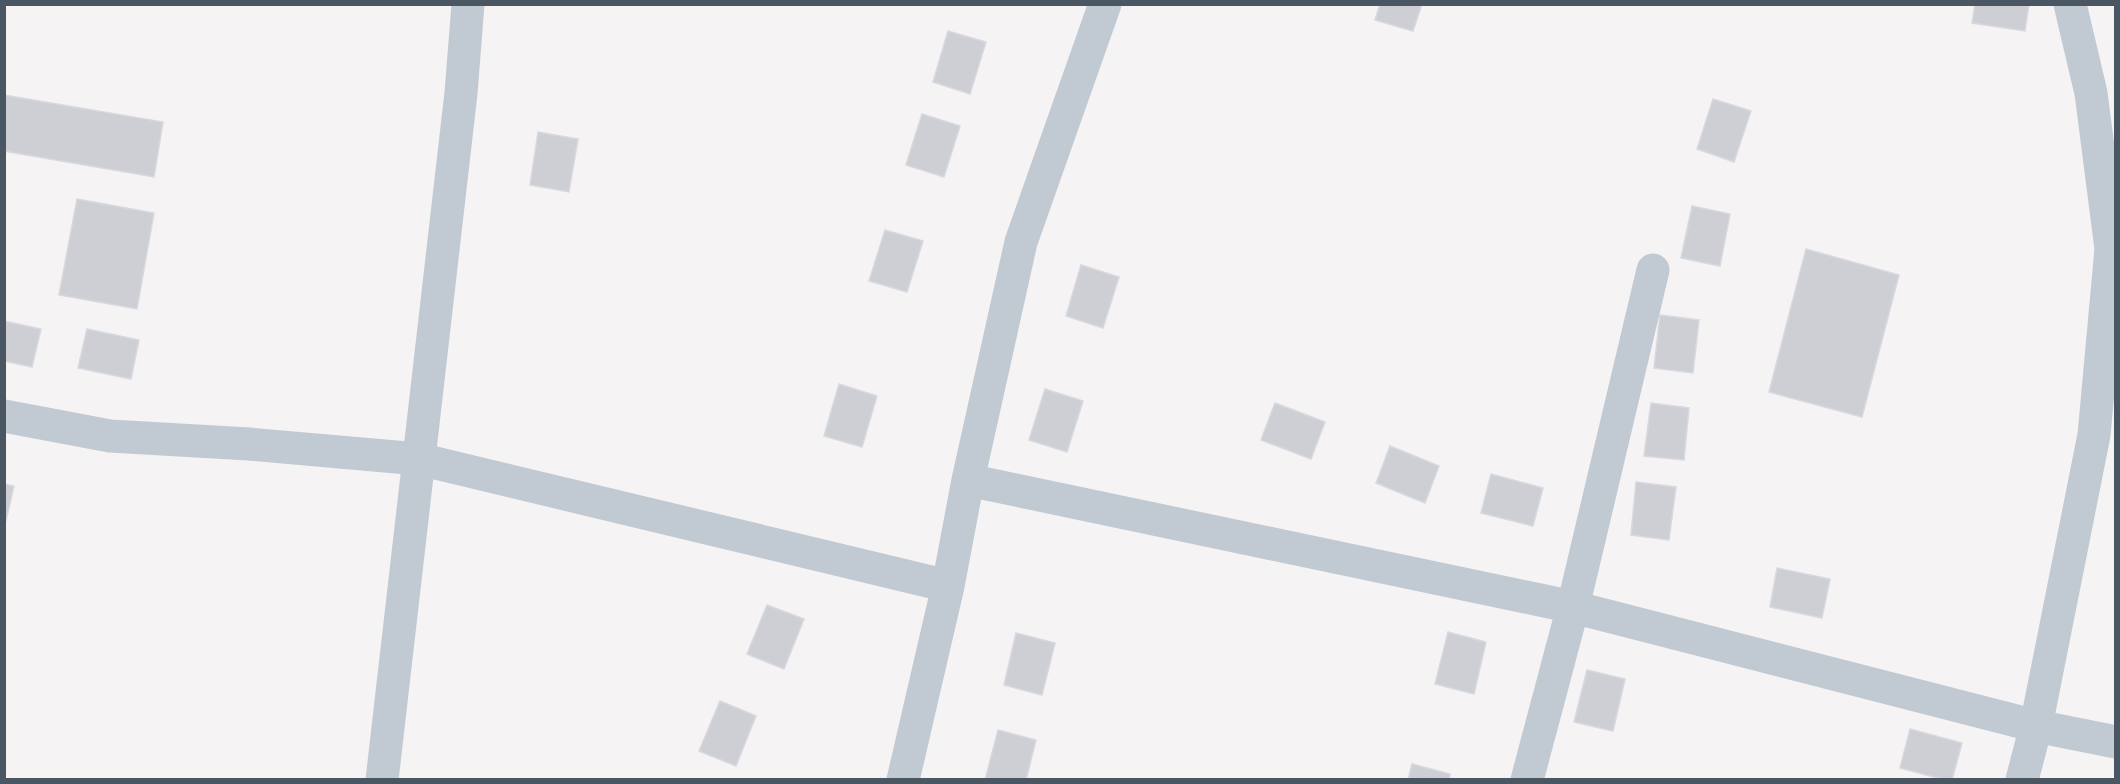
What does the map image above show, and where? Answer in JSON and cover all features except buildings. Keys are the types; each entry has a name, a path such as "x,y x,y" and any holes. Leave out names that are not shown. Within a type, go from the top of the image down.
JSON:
{"street":[{"path":"382,780 461,93 468,4"},
{"path":"903,780 948,586 968,480 1021,242 1105,4"},
{"path":"2022,780 2036,726 2094,435 2111,249 2091,93 2070,4"},
{"path":"1527,780 1573,607 1653,270"},
{"path":"4,416 110,436 249,444 419,459 948,586"},
{"path":"968,480 1573,607 2036,726 2115,742"}]}
